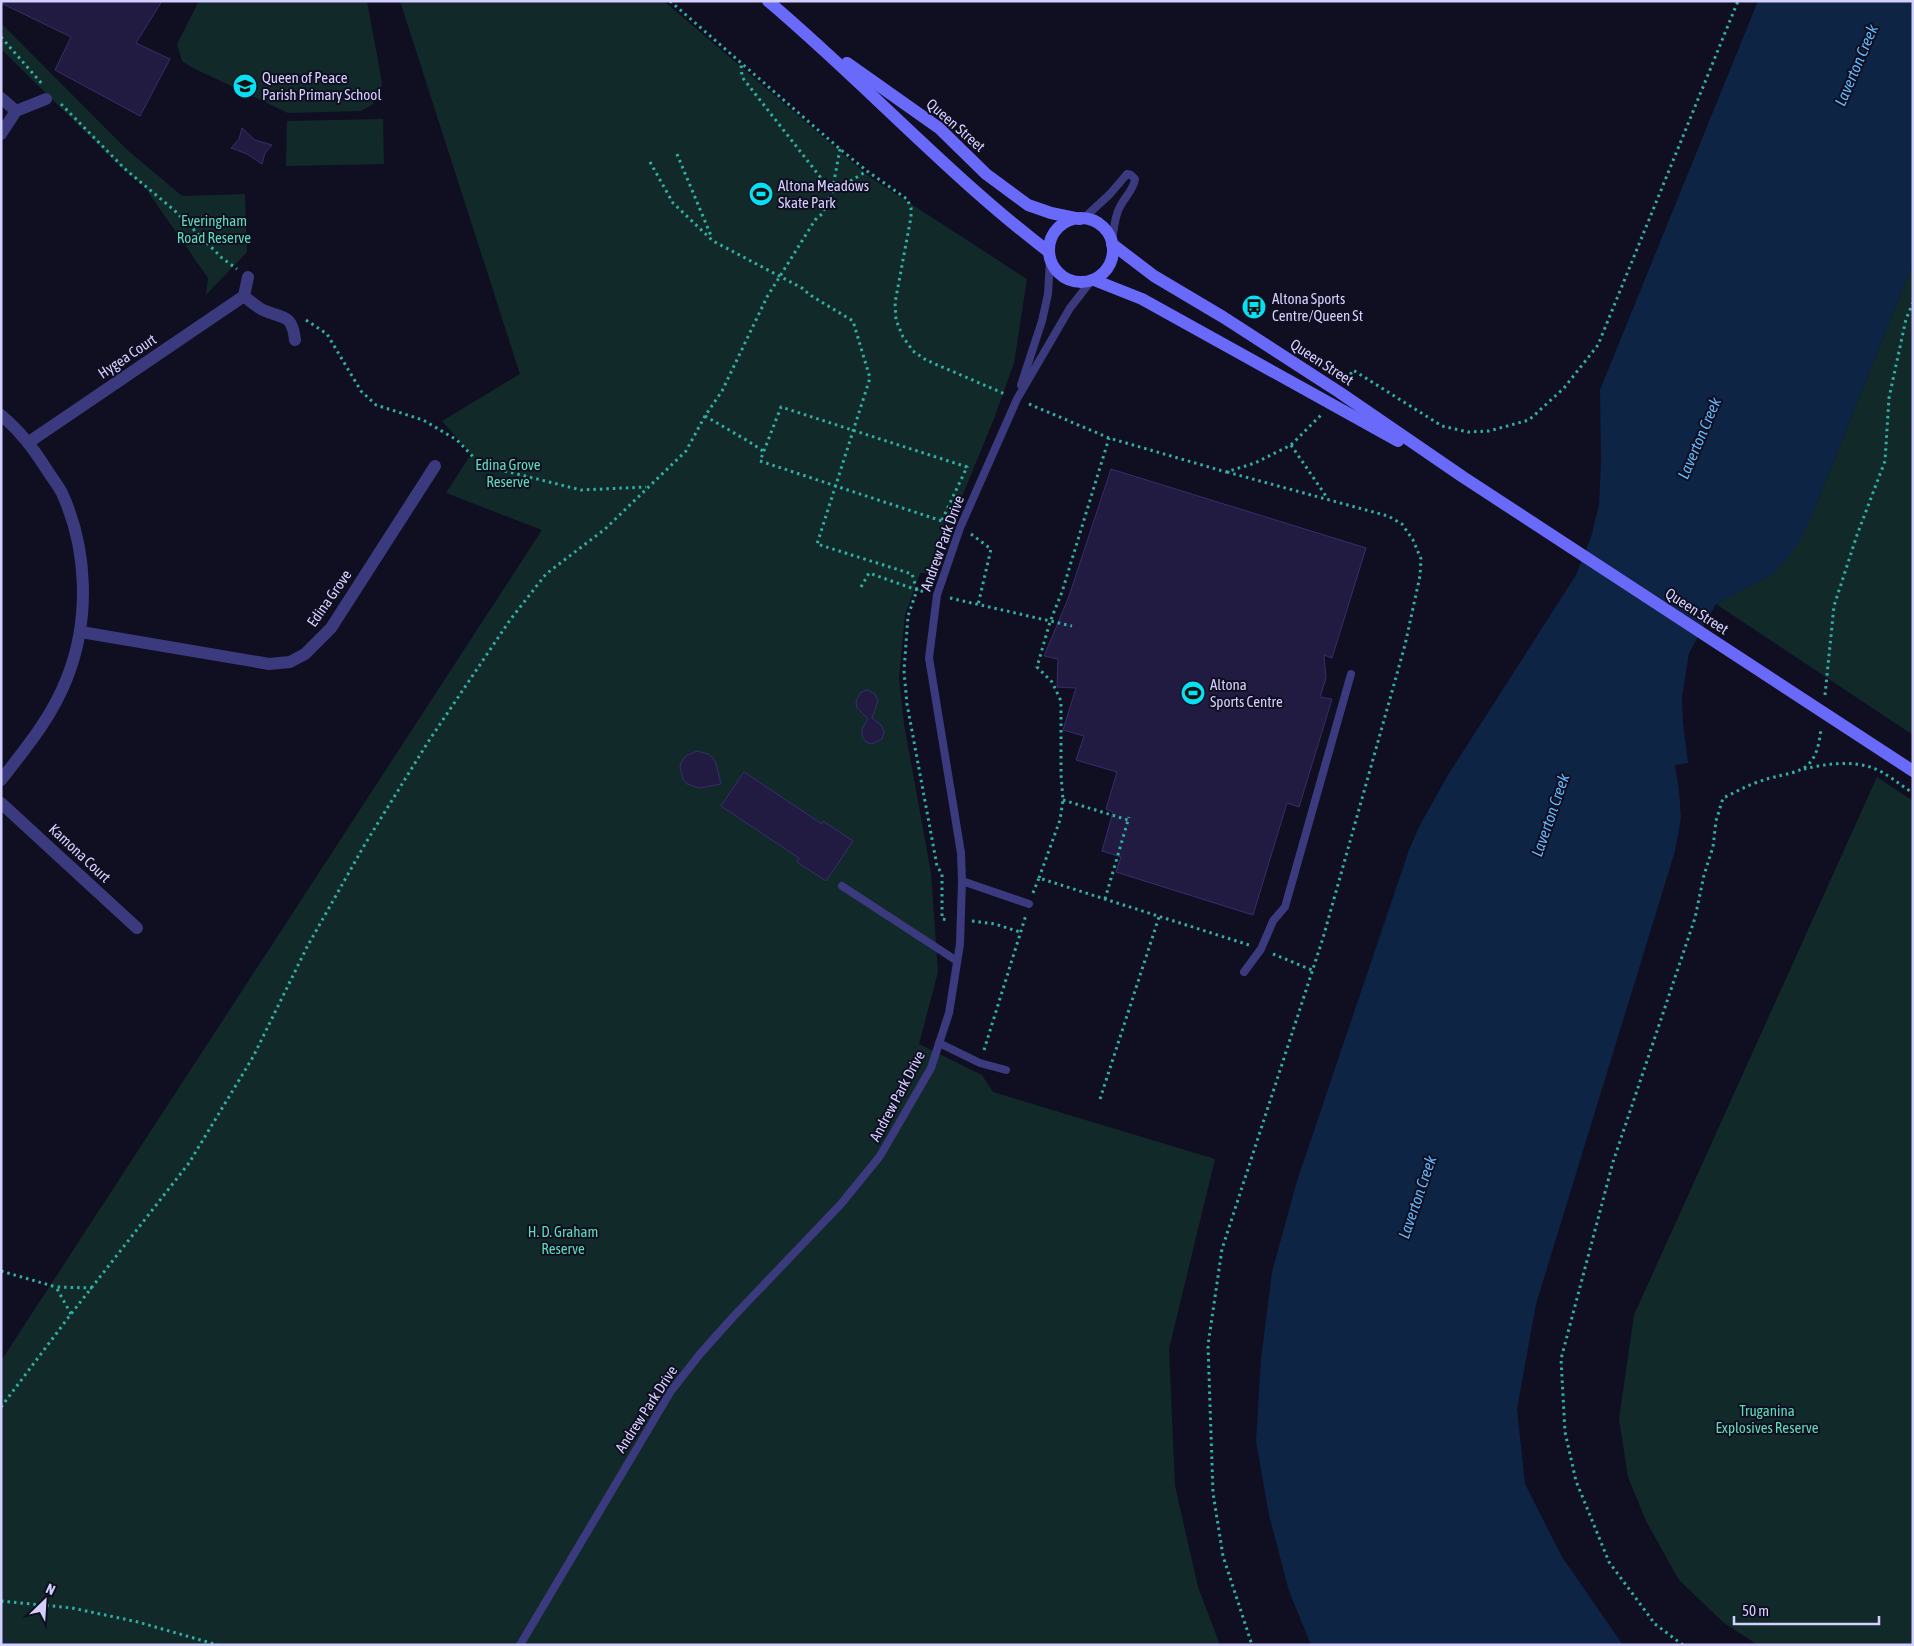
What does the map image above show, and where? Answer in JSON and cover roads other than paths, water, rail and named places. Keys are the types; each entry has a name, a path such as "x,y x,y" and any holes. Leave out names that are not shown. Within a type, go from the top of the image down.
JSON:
{"main road":[{"name":"Queen Street","path":"768,1 816,42 970,187 1050,256"},
{"name":"Queen Street","path":"816,42 939,128 986,174 1028,205 1051,213 1082,219"},
{"path":"1082,219 1101,225 1107,232 1112,242 1112,255 1109,265 1103,274 1092,281 1081,282 1071,281 1055,269 1050,256 1050,242 1054,232 1066,223 1082,219"},
{"name":"Queen Street","path":"1112,242 1154,276 1223,317 1339,392 1514,511 1913,771"},
{"name":"Queen Street","path":"1092,281 1142,299 1463,477"}],"street":[{"path":"1,134 16,111 46,94"},
{"path":"1,98 16,111"},
{"path":"248,277 244,296 263,310 276,313 287,319 294,328 295,340"},
{"name":"Hygea Court","path":"29,442 244,296"},
{"path":"1,415 29,442 61,492 75,532 83,578 81,632 67,680 41,730 1,780"},
{"name":"Edina Grove","path":"81,632 269,664 290,662 305,654 331,628 435,466"},
{"name":"Kamona Court","path":"1,803 137,928"}],"lane":[{"path":"1082,219 1110,194 1122,178 1127,174 1131,175 1135,179 1135,183 1122,202 1117,214 1112,242"},
{"name":"Andrew Park Drive","path":"520,1645 671,1391 719,1332 841,1204 880,1156 931,1068 949,1012 957,961 962,881 961,853 929,658 937,595 960,528 1017,399 1042,321 1048,294 1050,256"},
{"name":"Andrew Park Drive","path":"1017,399 1070,308 1092,281"},
{"path":"1244,972 1261,949 1273,921 1285,907 1351,674"},
{"path":"962,881 1030,904"},
{"path":"842,886 957,961"},
{"path":"938,1044 980,1063 1006,1070"}],"water":[{"name":"Laverton Creek","path":"1758,1 1913,1 1913,263 1802,537 1788,558 1773,574 1716,604 1689,653 1682,698 1688,763 1675,765 1681,818 1675,851 1536,1304 1517,1409 1525,1484 1562,1557 1623,1645 1311,1645 1289,1591 1269,1515 1256,1441 1261,1359 1272,1272 1297,1181 1409,850 1420,825 1448,775 1576,575 1591,537 1599,505 1601,463 1600,390"}],"waterway":[{"path":"1,1641 12,1645"}],"place":[{"name":"Queen of Peace Parish Primary School","path":"245,86"},
{"name":"Altona Meadows Skate Park","path":"761,194"},
{"name":"Altona Sports Centre/Queen St","path":"1254,307"},
{"name":"Altona Sports Centre","path":"1193,693"}],"park label":[{"name":"Everingham Road Reserve","path":"214,228"},
{"name":"Edina Grove Reserve","path":"508,472"},
{"name":"H. D. Graham Reserve","path":"563,1240"},
{"name":"Truganina Explosives Reserve","path":"1767,1418"}]}
